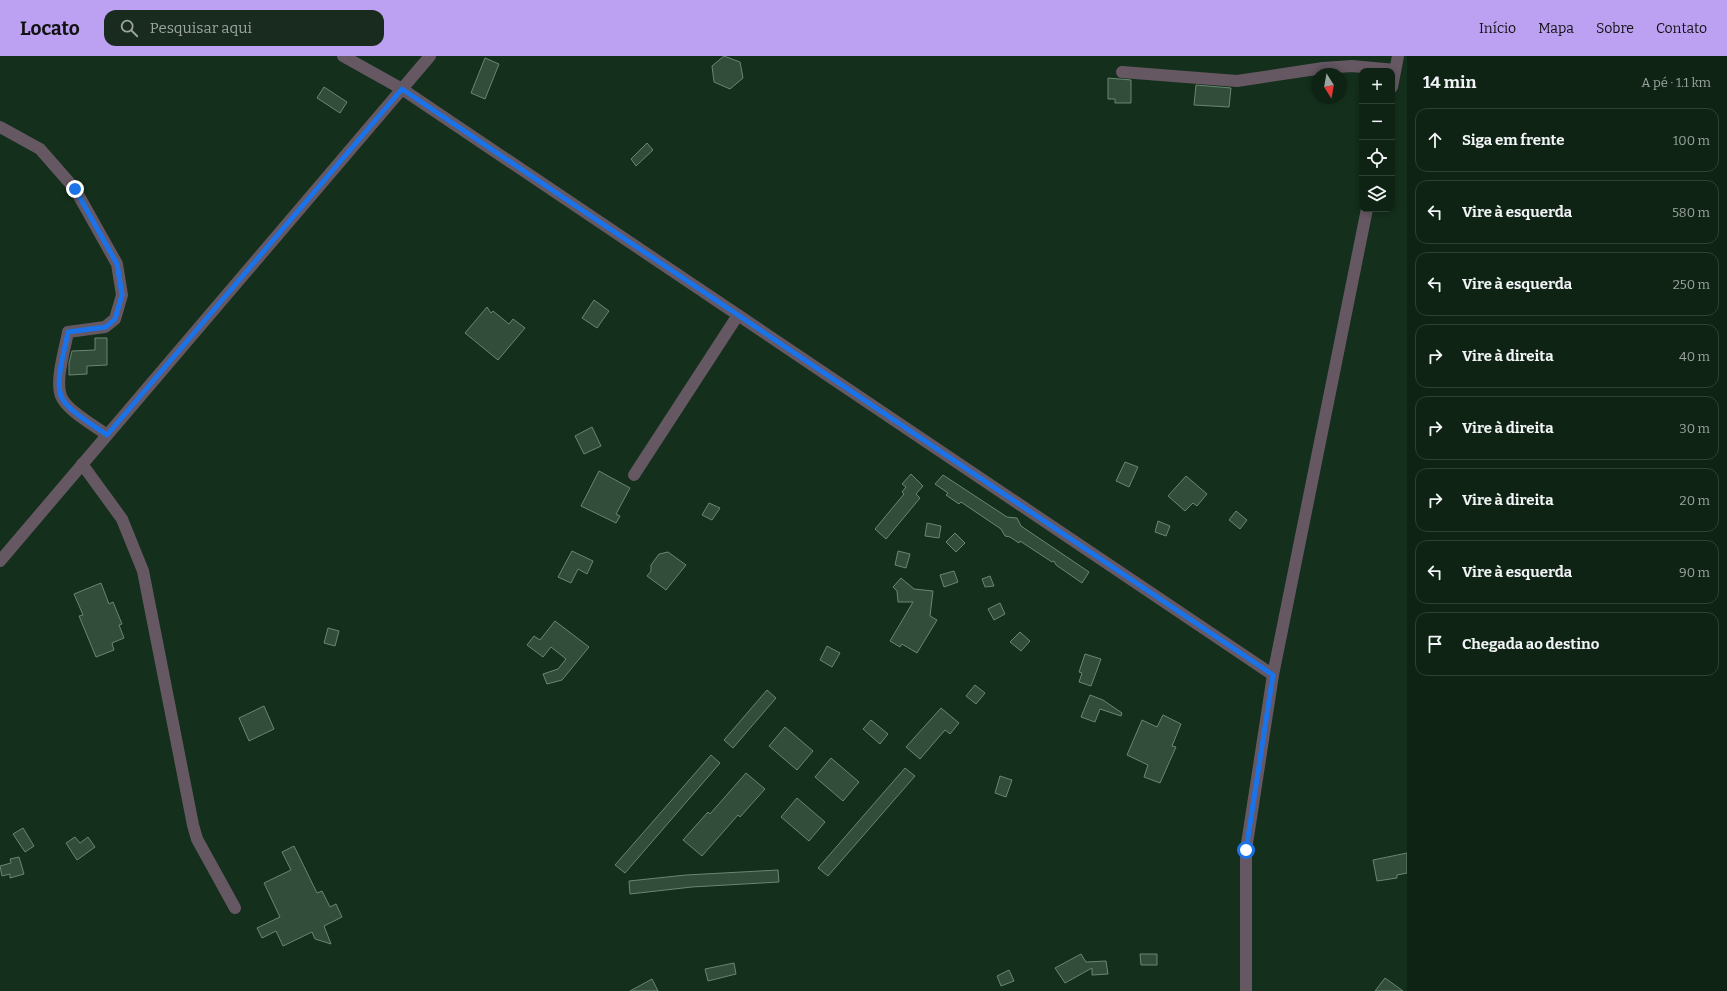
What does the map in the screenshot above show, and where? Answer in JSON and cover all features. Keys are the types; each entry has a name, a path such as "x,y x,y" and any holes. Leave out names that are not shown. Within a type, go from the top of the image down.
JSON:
{"street":[{"path":"343,56 402,89 1273,675"},
{"path":"0,561 430,56"},
{"path":"1395,70 1398,56"},
{"path":"1122,72 1237,82 1323,68 1352,66 1374,68"},
{"path":"0,127 40,149 75,189 117,264 122,295 115,319 106,327 68,332 58,386 61,397 70,408 107,435"},
{"path":"1246,991 1246,850 1273,675 1366,212"},
{"path":"634,475 738,315"},
{"path":"82,464 122,520 143,571 197,840 235,908"}],"building":[{"path":"724,56 740,62 743,78 730,89 714,82 712,66"},
{"path":"485,58 499,64 485,99 471,93"},
{"path":"1108,78 1131,80 1131,103 1115,103 1115,99 1108,99"},
{"path":"1196,85 1231,88 1229,107 1194,105"},
{"path":"324,87 347,102 340,113 317,98"},
{"path":"647,143 653,150 636,166 631,159"},
{"path":"594,300 609,311 597,328 582,318"},
{"path":"487,307 491,313 493,311 509,324 513,319 525,328 498,360 465,333"},
{"path":"95,338 107,338 107,365 87,366 87,374 69,375 69,363 72,351 95,350"},
{"path":"592,427 601,446 584,454 575,436"},
{"path":"1125,462 1138,467 1129,487 1116,481"},
{"path":"599,471 630,488 616,514 620,516 616,523 581,506"},
{"path":"911,474 923,486 916,494 920,498 886,539 875,529 904,494 902,492 906,487 902,484"},
{"path":"943,475 1007,517 1017,518 1021,526 1089,572 1082,583 1056,565 1054,561 1052,562 1020,541 1019,543 1010,537 1005,536 1001,529 961,502 959,504 946,495 948,493 935,484"},
{"path":"1186,476 1207,494 1197,506 1193,503 1185,511 1168,496"},
{"path":"709,503 720,508 712,520 702,515"},
{"path":"1236,511 1247,520 1240,529 1229,520"},
{"path":"1158,521 1170,526 1166,536 1155,532"},
{"path":"927,523 941,526 939,538 925,536"},
{"path":"955,533 965,543 956,552 946,542"},
{"path":"572,551 593,561 587,574 578,569 571,583 558,577"},
{"path":"898,551 910,554 906,568 895,565"},
{"path":"668,552 686,565 666,590 647,576 651,571 651,565 659,554"},
{"path":"954,571 958,582 944,587 940,575"},
{"path":"990,576 994,586 985,587 982,579"},
{"path":"901,578 914,589 933,591 930,616 937,620 917,653 902,644 900,647 890,641 913,602 898,602 897,591 893,587"},
{"path":"101,583 109,604 113,602 122,624 119,625 124,638 112,643 114,650 96,657 79,616 83,615 74,594"},
{"path":"1000,603 1005,614 994,620 988,609"},
{"path":"555,621 589,647 562,680 547,684 543,674 558,669 566,659 551,647 543,657 527,645 534,636 540,640"},
{"path":"328,628 339,631 335,646 324,643"},
{"path":"1020,632 1030,641 1021,651 1010,642"},
{"path":"827,646 840,653 832,667 820,660"},
{"path":"1085,654 1101,659 1091,686 1079,682 1082,673 1079,672"},
{"path":"975,685 985,693 976,704 966,696"},
{"path":"767,690 776,698 733,748 724,740"},
{"path":"1090,695 1103,700 1122,713 1121,716 1100,709 1095,722 1081,717"},
{"path":"264,706 274,729 249,741 239,718"},
{"path":"941,708 959,723 950,734 945,730 920,759 906,747"},
{"path":"1163,715 1181,724 1172,746 1176,747 1160,783 1144,777 1148,765 1127,755 1142,720 1157,727"},
{"path":"871,720 888,734 880,744 863,729"},
{"path":"785,727 813,751 797,770 769,746"},
{"path":"711,755 720,763 625,873 615,865"},
{"path":"831,758 859,782 843,801 815,777"},
{"path":"905,768 915,776 828,876 818,868"},
{"path":"746,773 765,789 740,817 738,815 702,856 683,840 708,812 710,814"},
{"path":"1000,776 1012,780 1006,797 995,793"},
{"path":"797,798 825,822 809,841 781,817"},
{"path":"23,828 34,846 25,852 13,834"},
{"path":"75,837 80,843 88,837 95,847 77,860 66,843"},
{"path":"294,846 317,893 322,891 330,907 336,904 342,917 324,926 331,944 315,939 312,932 283,946 276,931 262,938 257,928 280,917 264,883 291,870 282,852"},
{"path":"1407,853 1407,873 1397,875 1397,878 1377,881 1373,860"},
{"path":"19,857 24,874 10,878 10,874 2,876 0,866 11,863 10,859"},
{"path":"778,870 779,882 692,887 630,894 629,881 686,875"},
{"path":"1081,954 1086,962 1106,961 1108,974 1092,975 1092,968 1065,983 1055,968"},
{"path":"1140,954 1157,954 1157,965 1141,965"},
{"path":"734,963 736,974 708,981 705,969"},
{"path":"1009,970 1014,981 1001,986 997,976"},
{"path":"1385,978 1403,991 1375,991"},
{"path":"652,979 658,991 630,991"}],"route":[{"path":"75,189 117,264 122,295 115,319 106,327 68,332 58,386 61,397 70,408 107,435 402,89 1273,675 1246,850"}]}
